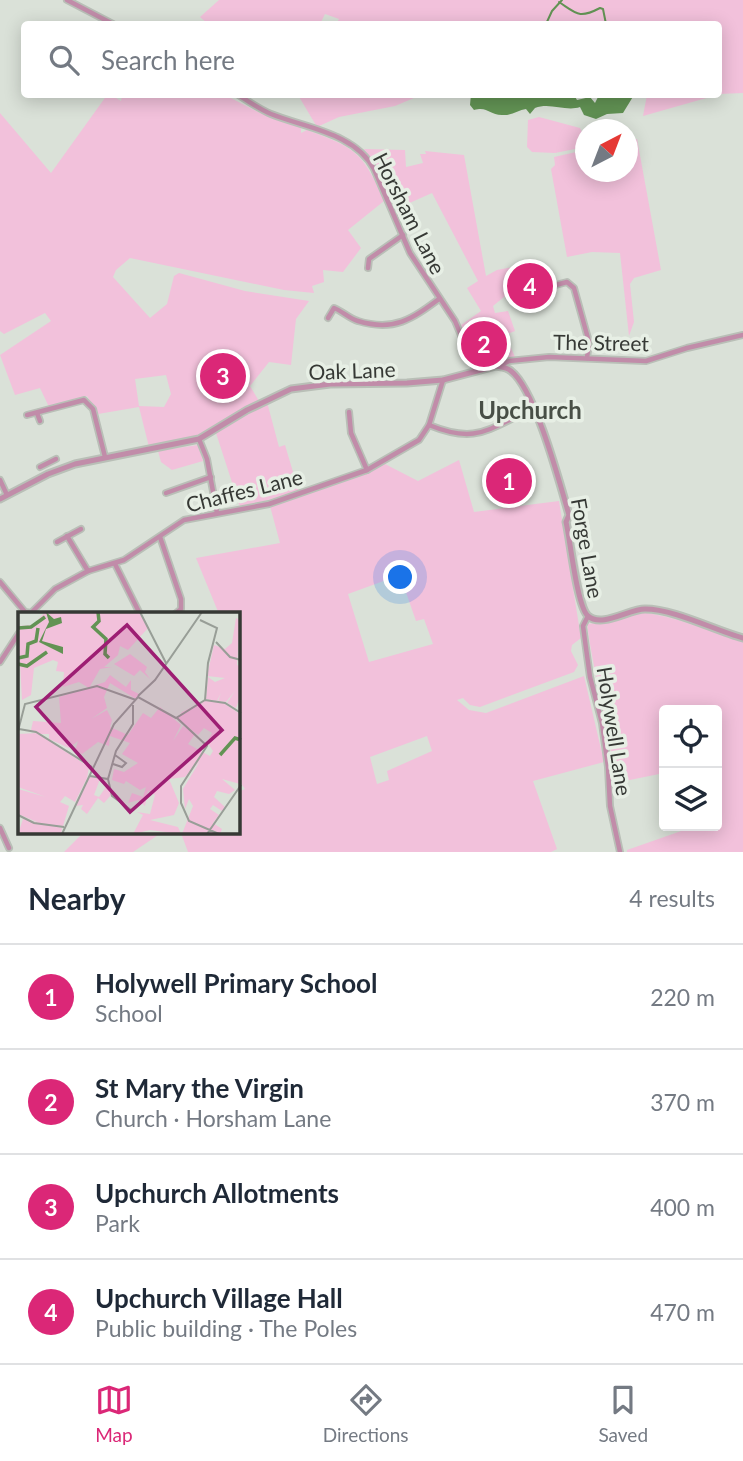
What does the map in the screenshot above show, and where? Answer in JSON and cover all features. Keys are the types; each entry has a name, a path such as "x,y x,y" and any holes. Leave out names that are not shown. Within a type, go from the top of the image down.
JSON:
{"street":[{"path":"67,0 107,21"},
{"name":"Horsham Lane","path":"243,98 267,113 327,133 360,152 373,167 414,260 456,323 476,372"},
{"path":"368,268 369,260 403,235"},
{"path":"552,286 567,282 574,288 589,342 587,358"},
{"path":"328,318 334,308 358,321 401,323 414,318 439,299"},
{"name":"The Street","path":"499,366 549,357 646,361 743,335"},
{"path":"499,366 512,371 514,362"},
{"name":"Oak Lane","path":"0,499 53,472 105,457 200,439 247,410 291,389 330,384 443,380 499,366"},
{"name":"Forge Lane","path":"512,371 533,409 552,457 569,515 566,522 582,608 589,616 600,619 634,610 655,610 743,638"},
{"name":"Chaffes Lane","path":"33,612 55,589 88,571 115,564 184,520 269,504 367,470 419,440 429,425 443,380"},
{"path":"27,415 78,400 88,402 93,408 105,457"},
{"path":"429,425 452,434 471,435 533,409"},
{"path":"37,413 40,421"},
{"path":"343,417 349,415 351,433 367,470"},
{"path":"200,439 211,477 217,513"},
{"path":"40,467 56,460"},
{"path":"48,463 53,472"},
{"path":"166,493 211,477"},
{"path":"0,480 7,495"},
{"path":"57,542 80,529"},
{"path":"67,536 88,571"},
{"path":"160,537 181,598 181,609 177,612"},
{"path":"115,564 139,612"},
{"name":"Chaffes Lane","path":"0,582 27,612"},
{"name":"Holywell Lane","path":"589,616 583,625 584,634 590,677 602,723 610,806 620,852"},
{"path":"0,662 18,634"},
{"path":"0,828 9,848"}],"shaded area":[{"path":"219,0 743,0 743,93 722,94 722,21 338,21 339,19 325,14 322,21 205,21 200,17"},
{"path":"105,98 121,101 122,98 231,98 262,114 301,127 301,133 307,130 347,147 370,172 384,201 348,230 361,248 343,272 323,270 324,282 312,286 314,293 284,290 130,258 116,270 113,277 150,318 167,304 174,276 179,273 245,291 309,301 296,319 291,365 269,362 250,386 259,401 200,436 149,447 139,407 98,414 87,396 49,407 40,388 15,395 0,355 51,321 45,313 4,334 0,331 0,113 51,173","holes":["166,375 171,394 164,407 139,406 135,379"]},
{"path":"300,98 414,98 395,106 339,117 317,127"},
{"path":"471,98 591,98 595,103 598,98 632,98 623,113 607,114 596,119 584,115 580,107 541,106 530,114 526,109 505,115 482,109 474,110 470,105"},
{"path":"646,98 706,98 643,116"},
{"path":"539,117 575,127 575,149 555,153 532,152 527,147 528,120"},
{"path":"638,144 661,270 634,278 630,284 634,322 629,336 620,253 592,252 567,257 551,169 555,165 554,157 575,152 575,182 638,182"},
{"path":"364,149 405,150 406,167 423,163 420,154 426,154 425,151 464,155 486,276 497,270 535,263 537,270 493,306 495,313 508,311 515,331 505,335 515,357 482,366 475,362 461,325 481,311 467,288 478,281 432,193 396,209 379,172"},
{"path":"267,402 279,447 285,445 299,492 240,507 216,433"},
{"path":"198,445 203,461 172,470 161,462 158,451"},
{"path":"459,460 474,512 559,501 581,638 572,645 571,651 578,665 574,672 480,707 470,705 463,698 457,700 469,710 486,713 584,676 604,762 533,781 557,849 551,852 188,852 181,834 240,834 240,791 245,789 240,782 240,612 218,612 196,558 280,543 270,506 358,477 385,464 418,481","holes":["400,575 416,621 424,619 433,644 369,662 348,594","427,736 432,751 387,771 389,780 377,784 370,757"]},
{"path":"639,612 679,620 743,642 743,852 627,852 681,831 722,831 722,705 659,705 659,774 615,783 587,624 608,622"},
{"path":"82,834 160,834 133,852 64,852"}],"waterway":[{"path":"547,21 562,0"},
{"path":"559,2 578,14 603,9 605,21"}],"place":[{"name":"Upchurch Village Hall","path":"530,286"},
{"name":"St Mary the Virgin","path":"484,344"},
{"name":"Upchurch Allotments","path":"223,376"},
{"name":"Holywell Primary School","path":"509,481"}],"district":[{"name":"Upchurch","path":"530,409"}]}
